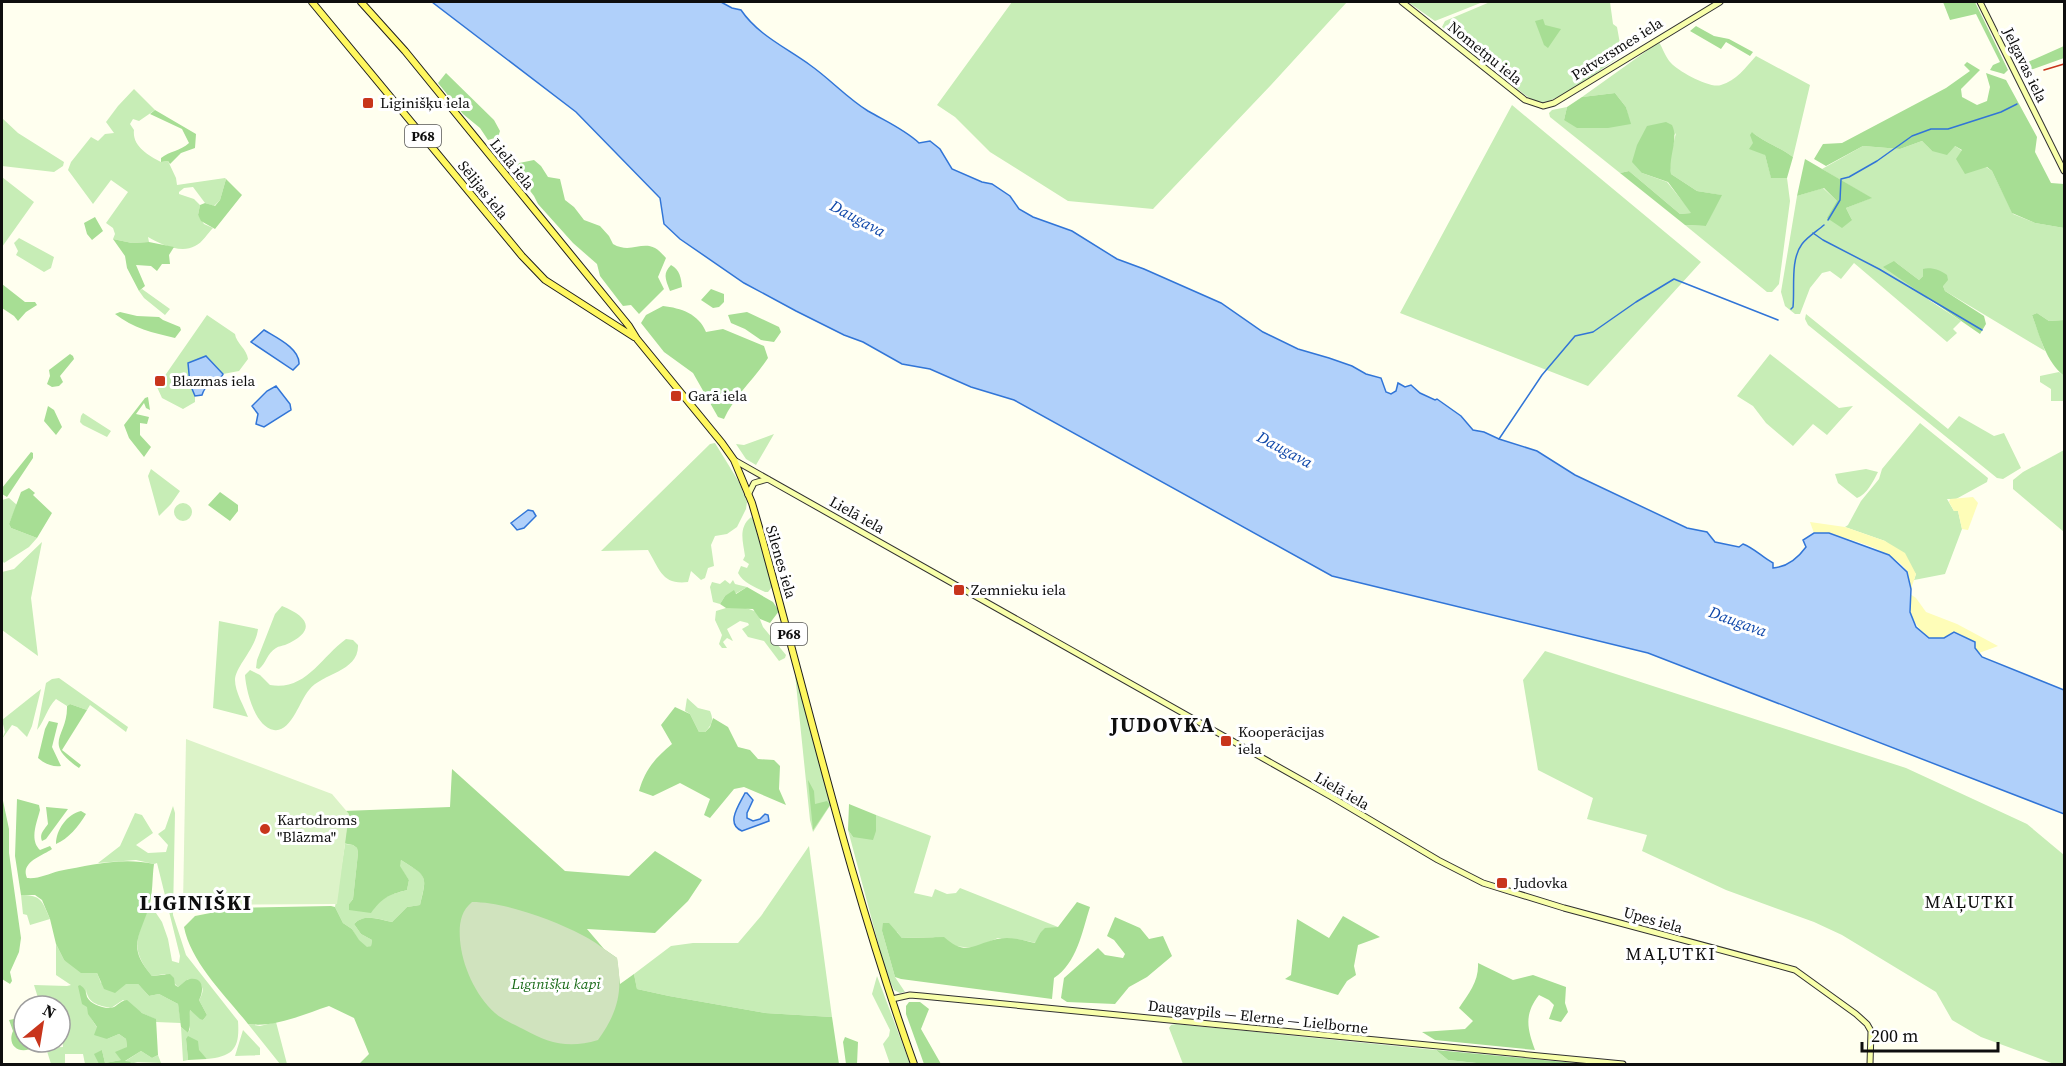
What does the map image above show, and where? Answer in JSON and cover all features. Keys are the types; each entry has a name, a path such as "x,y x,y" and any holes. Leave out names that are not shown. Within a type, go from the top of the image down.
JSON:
{"main road":[{"name":"Sēlijas iela","path":"312,2 522,256 546,280 637,339"},
{"name":"Lielā iela","path":"361,2 405,51 629,326 734,460"},
{"name":"Silenes iela","path":"734,460 764,544 862,904 892,999"},
{"name":"P68","path":"892,999 914,1065"}],"street":[{"name":"Nometņu iela","path":"1402,2 1525,100"},
{"name":"Patversmes iela","path":"1525,100 1543,106 1554,103 1720,2"},
{"name":"Jelgavas iela","path":"1980,2 2064,171"},
{"name":"Lielā iela","path":"734,460 1483,883"},
{"path":"748,495 754,483 768,479"},
{"name":"Upes iela","path":"1483,883 1564,908 1795,970 1867,1024 1872,1031 1870,1065"},
{"name":"Daugavpils — Elerne — Lielborne","path":"892,999 910,995 1623,1065"}],"green space":[{"path":"1012,2 1347,2 1153,209 1068,201 990,152 955,117 937,105"},
{"path":"1408,2 1483,2 1435,21"},
{"path":"1490,2 1610,2 1613,24 1617,27 1622,55 1560,96 1543,102 1534,100 1442,27 1445,21"},
{"path":"1943,2 1975,2 2008,70 2004,74 1990,70 1993,65 2000,62 1976,14 1950,20"},
{"path":"1543,19 1545,25 1561,29 1548,48 1544,45 1535,21"},
{"path":"1696,26 1714,36 1729,39 1753,52 1750,56 1726,42 1721,49 1690,31"},
{"path":"1659,42 1668,59 1675,66 1687,75 1716,86 1731,80 1756,56 1810,85 1793,157 1752,132 1765,155 1771,177 1787,178 1790,201 1779,284 1772,292 1767,292 1685,225 1706,226 1721,195 1697,191 1671,174 1669,162 1676,133 1642,173 1667,182 1692,213 1680,214 1629,171 1620,173 1550,117 1549,113 1552,110 1567,107 1564,120 1630,124 1626,107 1615,93 1582,97"},
{"path":"2064,46 2064,58 2025,72 2021,65"},
{"path":"1967,62 1980,70 1961,89 1962,97 1977,105 1987,101 1990,87 1986,73 2006,80 2037,137 2035,152 2051,183 2064,184 2064,228 2035,223 2012,213 1992,171 1987,167 1965,174 1956,159 1962,150 1955,146 1947,155 1932,151 1922,141 1900,149 1863,146 1826,166 1814,159 1823,144 1842,143 1946,88 1970,71 1964,65"},
{"path":"446,73 494,120 500,131 498,137 488,140 480,128 463,114 438,83"},
{"path":"134,89 155,110 139,121 133,119 130,124 136,141 151,156 161,162 168,161 177,185 226,179 220,200 214,206 205,203 193,187 184,188 179,192 179,194 194,199 200,205 198,215 204,224 213,228 195,246 177,249 148,237 149,242 132,243 113,239 115,234 113,228 106,223 128,192 111,180 93,204 68,170 71,162 91,137 98,141 105,134 114,133 106,122"},
{"path":"1615,93 1626,107 1631,124 1608,128 1577,128 1564,120 1567,107 1582,97"},
{"path":"1512,105 1701,262 1588,386 1400,313"},
{"path":"155,110 196,134 195,148 181,153 170,164 168,161 161,162 161,158 189,143 182,129 150,114"},
{"path":"2,118 18,133 64,162 63,166 54,172 2,166"},
{"path":"1666,122 1672,125 1674,130 1671,174 1697,191 1722,195 1706,226 1685,225 1620,173 1629,171 1680,214 1691,213 1668,182 1642,173 1632,162 1637,145 1647,126"},
{"path":"1752,132 1793,157 1787,178 1771,178 1765,155 1749,149 1753,143 1750,135"},
{"path":"1922,141 1932,151 1955,146 1992,171 2013,214 2035,223 2064,228 2064,320 2049,321 2037,313 2032,315 2045,351 1945,291 1943,286 1923,276 1919,280 1894,261 1929,300 1961,321 1953,329 1957,333 1947,342 1854,263 1841,279 1830,271 1822,273 1810,288 1800,314 1795,314 1785,306 1781,292 1797,196 1823,188 1852,220 1846,208 1871,198 1822,169 1863,146 1900,149"},
{"path":"1805,159 1872,198 1846,208 1852,220 1842,228 1827,218 1837,201 1824,188 1797,196"},
{"path":"534,160 548,177 560,179 565,200 584,220 600,226 613,244 625,248 650,246 666,258 658,277 664,289 639,314 631,305 623,306 600,276 597,264 573,243 538,204 514,170 519,163"},
{"path":"2,177 34,202 2,247"},
{"path":"226,179 242,195 215,229 201,221 198,215 200,205 205,203 215,206 220,200"},
{"path":"95,217 103,231 92,240 87,234 84,223"},
{"path":"19,238 54,257 51,268 44,272 16,255 18,251 14,243"},
{"path":"113,239 174,247 169,255 170,264 162,264 157,271 151,266 136,265 145,286 139,291 127,268 125,256"},
{"path":"1894,261 1919,280 1923,276 1923,269 1935,269 1947,275 1948,280 1943,286 1945,291 1984,316 1986,324 1980,334 1883,267"},
{"path":"671,265 678,272 682,287 670,291 666,274"},
{"path":"2,284 25,302 35,302 37,305 18,321 2,308"},
{"path":"142,289 170,309 165,315 144,298 139,291"},
{"path":"711,289 724,294 724,302 719,307 713,308 701,300"},
{"path":"663,306 676,308 694,316 706,332 723,329 764,346 768,358 733,403 724,419 718,417 693,373 664,352 641,323 646,315"},
{"path":"120,312 137,316 159,317 180,327 181,330 175,338 151,332 115,314"},
{"path":"747,312 779,327 781,332 774,342 761,340 731,323 728,315"},
{"path":"2037,313 2049,321 2064,320 2064,376 2044,348 2032,315"},
{"path":"1806,314 1948,429 1959,416 1994,436 2004,433 2021,468 2003,479 1997,478 1808,325 1805,319"},
{"path":"207,315 235,334 248,359 239,371 223,374 206,356 188,363 195,402 183,409 162,398 157,387"},
{"path":"70,354 74,359 60,376 63,382 59,386 52,387 47,384 50,376 49,370"},
{"path":"1770,354 1839,408 1853,406 1827,435 1813,424 1793,446 1766,423 1753,406 1737,396"},
{"path":"2059,372 2064,376 2064,401 2051,401 2051,389 2040,382 2040,376"},
{"path":"148,397 150,410 144,403 136,414 149,417 147,424 140,423 140,435 151,447 144,457 129,438 124,425"},
{"path":"48,406 54,410 62,427 56,435 44,421"},
{"path":"83,413 111,431 107,437 80,422"},
{"path":"1920,423 1988,478 1987,482 1956,499 1947,499 1954,511 1958,511 1962,529 1945,574 1914,580 1916,574 1885,541 1845,527 1861,501 1879,479 1882,469"},
{"path":"774,434 756,465 746,459 736,444 744,445"},
{"path":"715,443 739,482 747,502 737,527 727,534 715,536 711,545 714,566 708,568 705,578 701,580 691,571 688,582 672,581 659,570 648,550 601,551 710,444"},
{"path":"2064,450 2064,532 2013,489 2013,480 2023,472"},
{"path":"31,452 33,458 7,497 2,494 2,488"},
{"path":"151,469 180,491 159,516 148,476"},
{"path":"1866,469 1878,472 1867,491 1857,498 1838,483 1835,474"},
{"path":"29,488 52,513 37,538 11,528 9,524 21,492"},
{"path":"220,492 238,505 238,511 230,521 208,505"},
{"path":"9,498 17,505 9,524 11,528 37,538 29,547 4,563 2,560 2,500"},
{"path":"183,503 191,508 192,512 187,520 183,521 175,516 174,512 179,504"},
{"path":"751,517 772,587 768,592 750,584 738,573 741,566 747,568 749,564 743,560 745,556 742,535 744,526"},
{"path":"42,542 31,598 38,656 2,630 2,572 14,569"},
{"path":"725,580 730,584 733,580 735,584 747,587 735,594 725,596 720,604 713,602 710,587 712,582 720,584"},
{"path":"747,587 773,602 779,611 770,623 760,619 753,609 726,608 720,604 725,596 734,590 736,594"},
{"path":"282,606 303,619 306,624 305,629 302,635 295,640 273,650 261,667 256,668 275,614"},
{"path":"726,608 746,608 757,612 763,627 786,655 785,658 779,661 764,641 748,637 742,629 749,625 748,623 740,621 727,629 733,641 727,638 723,642 727,648 722,648 719,644 722,635 715,620 716,611"},
{"path":"219,621 258,629 254,643 238,669 235,680 238,694 248,717 213,708"},
{"path":"346,639 353,640 358,645 353,661 315,684 290,721 280,730 267,727 253,707 245,675 250,670 260,675 270,685 283,686 293,683 312,671"},
{"path":"1545,651 1906,768 2027,824 2064,855 2064,1064 2054,1064 1981,1037 1952,1020 1936,992 1842,935 1814,922 1726,890 1642,851 1647,835 1587,819 1593,798 1538,770 1523,680"},
{"path":"795,674 831,804 813,832 810,820"},
{"path":"59,678 128,727 126,732 90,705 87,710 70,704 67,706 56,699 37,730 46,683"},
{"path":"41,689 27,737 12,725 2,739 5,732 2,720"},
{"path":"687,698 698,708 710,711 712,722 705,732 699,732 690,714 685,711"},
{"path":"70,704 87,710 62,750 81,765 79,768 61,752 59,745 67,706"},
{"path":"675,707 690,714 699,732 705,732 710,727 713,718 728,727 738,747 750,750 758,759 774,760 780,766 779,789 786,805 744,787 734,789 710,818 704,815 710,799 680,783 653,796 639,791 651,765 672,744 661,725"},
{"path":"49,721 58,723 52,747 61,766 49,765 38,758"},
{"name":"Kartodroms \"Blāzma\"","path":"186,739 332,794 349,814 337,904 183,905"},
{"path":"452,769 565,871 629,876 655,851 702,880 688,901 655,933 587,929 604,949 617,958 620,984 634,974 637,989 669,996 765,1013 832,1017 839,1064 359,1064 369,1054 354,1018 329,1006 279,1022 248,1024 202,966 188,940 184,927 195,916 236,908 331,906 335,907 343,923 352,929 359,940 367,947 371,946 372,940 361,934 354,924 367,918 392,922 407,907 420,905 424,882 421,874 401,860 400,866 409,880 407,890 386,898 371,913 349,910 349,904 353,899 358,853 357,848 353,845 337,842 343,811 450,807"},
{"path":"808,780 814,791 815,804 827,801 830,805 813,830"},
{"path":"2,796 9,829 9,853 21,938 19,952 10,972 12,981 10,984 2,979"},
{"path":"17,799 39,805 35,841 40,850 50,846 52,849 29,864 26,872 27,878 106,863 130,861 154,864 150,902 137,942 137,950 144,966 152,976 170,974 178,987 189,979 198,980 202,985 199,1000 207,1015 203,1020 190,1010 188,1033 181,1027 178,1004 159,994 149,996 138,984 126,984 115,993 104,989 97,973 81,973 64,960 56,944 50,919 42,900 35,895 21,895 15,856"},
{"path":"849,804 876,815 876,831 873,840 853,837 848,830"},
{"path":"173,806 175,813 173,915 186,955 238,1021 236,1045 229,1053 216,1058 207,1059 186,1039 188,1060 183,1061 181,1027 188,1033 190,1010 203,1020 207,1015 199,1000 203,990 200,983 188,979 178,987 165,974 152,976 140,957 139,933 150,904 162,922 172,961 179,963 180,956 157,863 136,860 98,863 120,846 135,813 142,815 153,833 136,845 148,853 166,852 168,845 158,834 165,829"},
{"path":"46,807 68,809 46,839 42,841 42,834 48,824"},
{"path":"81,811 86,814 80,823 56,844 63,823 71,815"},
{"path":"876,815 931,836 914,893 932,897 935,889 947,894 956,893 960,888 1058,927 1040,933 1036,943 998,938 974,948 954,946 933,937 902,938 897,932 882,931 895,977 905,992 900,993 894,990 886,973 848,830 853,837 876,831"},
{"path":"345,844 353,845 357,848 358,853 353,899 349,904 380,900 407,890 409,880 399,866 401,860 423,877 424,887 420,905 407,907 392,922 367,918 354,924 361,934 372,940 371,946 367,948 358,940 352,929 343,923 335,907"},
{"path":"809,846 832,1017 765,1013 637,989 634,974 671,946 693,943 738,943 761,916"},
{"path":"21,895 33,896 40,900 50,919 30,925 27,915 23,914"},
{"name":"Liginišķu kapi","path":"472,902 514,908 543,918 587,937 617,958 619,992 617,1001 610,1020 598,1040 577,1044 550,1041 505,1020 488,1006 471,979 461,950 461,919"},
{"path":"1077,902 1090,907 1073,956 1062,972 1054,978 1052,999 895,977 882,931 883,923 889,923 902,938 944,937 964,948 1002,938 1035,943 1045,928 1058,927"},
{"path":"1343,916 1380,937 1358,945 1354,966 1356,975 1347,981 1338,995 1285,979 1291,975 1297,919 1329,938"},
{"path":"1115,917 1140,928 1149,939 1163,936 1172,956 1147,977 1129,987 1115,1004 1067,1002 1061,998 1064,978 1098,948 1105,955 1123,958 1125,954 1114,940 1107,936"},
{"path":"56,944 64,960 97,973 101,983 138,984 149,996 159,994 178,1004 181,1023 156,1022 155,1019 123,1000 111,1008 98,1005 91,1001 86,989 90,1017 96,1026 107,1039 119,1034 126,1039 127,1047 121,1060 105,1063 102,1050 99,1063 85,1064 83,1054 72,1054 72,994 37,994 34,985 71,985 56,975"},
{"path":"1478,963 1513,980 1533,975 1566,987 1565,1003 1568,1012 1561,1022 1549,1019 1554,1005 1549,1000 1539,995 1534,1002 1528,1021 1535,1050 1435,1040 1422,1032 1465,1029 1473,1021 1459,1008 1475,981"},
{"path":"877,976 910,1064 890,1064 883,1044 890,1030 872,994"},
{"path":"80,985 89,1000 95,1004 111,1008 127,1000 142,1013 156,1019 158,1055 152,1058 141,1051 125,1061 131,1062 130,1064 99,1064 94,1054 102,1050 105,1063 121,1060 115,1052 127,1047 126,1039 119,1034 107,1039 94,1035 97,1027 88,1014 87,1007 82,1004 78,986"},
{"path":"909,1002 920,1002 929,1009 921,1029 941,1064 924,1064 906,1014 906,1006"},
{"path":"276,1022 287,1064 280,1064 248,1024 260,1026"},
{"path":"1176,1024 1436,1050 1448,1060 1486,1064 1183,1064 1169,1028"},
{"path":"243,1030 260,1048 260,1055 235,1056"},
{"path":"188,1036 198,1041 199,1050 207,1059 188,1060 186,1039"},
{"path":"845,1037 858,1042 857,1064 846,1064 843,1042"},
{"path":"1436,1050 1587,1064 1486,1064 1448,1060"},
{"path":"141,1051 152,1058 158,1055 161,1063 134,1062 141,1064 130,1064 131,1062 124,1062"},
{"path":"48,1054 65,1054 65,1064 51,1064"}],"sand":[{"path":"1973,497 1978,503 1968,530 1962,529 1958,511 1954,511 1949,502 1950,499"},
{"path":"1810,522 1845,527 1885,541 1905,553 1916,574 1911,589 1907,571 1890,556 1865,544 1837,536 1814,533"},
{"path":"1910,594 1916,598 1926,612 1957,624 1998,646 1979,653 1963,643 1930,639 1913,619 1909,601"}],"water":[{"name":"Daugava","path":"432,2 721,2 741,10 755,27 817,70 860,106 901,129 919,143 930,141 940,149 952,169 992,184 1010,196 1019,209 1033,217 1072,231 1117,259 1221,303 1263,332 1298,349 1381,378 1386,392 1391,394 1396,391 1398,383 1405,387 1411,385 1420,393 1437,399 1461,416 1473,430 1537,451 1575,475 1687,528 1707,532 1715,542 1739,547 1743,544 1773,563 1773,568 1783,566 1796,558 1806,547 1803,540 1814,533 1829,533 1889,555 1907,572 1911,589 1910,612 1916,627 1929,638 1944,638 1954,632 1975,642 1975,648 1982,657 2064,690 2064,814 1648,653 1332,576 1014,400 971,387 930,369 902,364 744,283 680,239 664,224 660,198 576,112"},
{"path":"264,330 296,353 299,364 293,370 251,342"},
{"path":"206,356 223,374 218,383 204,389 202,395 195,396 190,384 188,363"},
{"path":"276,386 290,404 291,410 264,427 256,424 258,414 252,406 267,391"},
{"path":"528,510 533,511 536,516 524,528 517,530 511,523"},
{"path":"745,793 753,800 747,818 753,821 765,814 768,815 769,821 742,831 734,824 734,819"}],"waterway":[{"path":"1828,220 1840,200 1841,179 1877,161 1912,136 1931,129 1948,129 2001,112 2017,104"},
{"path":"1791,309 1793,307 1794,266 1798,251 1802,244 1824,225"},
{"path":"1813,233 1982,330"},
{"path":"1499,439 1542,375 1575,336 1593,332 1674,279 1778,320"}],"railway":[{"path":"2044,70 2064,64"}],"place":[{"name":"Liginišķu iela","path":"368,103"},
{"name":"Blazmas iela","path":"160,381"},
{"name":"Garā iela","path":"676,396"},
{"name":"Zemnieku iela","path":"959,590"},
{"name":"Kooperācijas iela","path":"1226,741"},
{"name":"Kartodroms \"Blāzma\"","path":"265,829"},
{"name":"Judovka","path":"1502,883"}],"district":[{"name":"JUDOVKA","path":"1163,725"},
{"name":"MAĻUTKI","path":"1970,902"},
{"name":"LIGINIŠKI","path":"196,903"},
{"name":"MAĻUTKI","path":"1671,954"}]}
